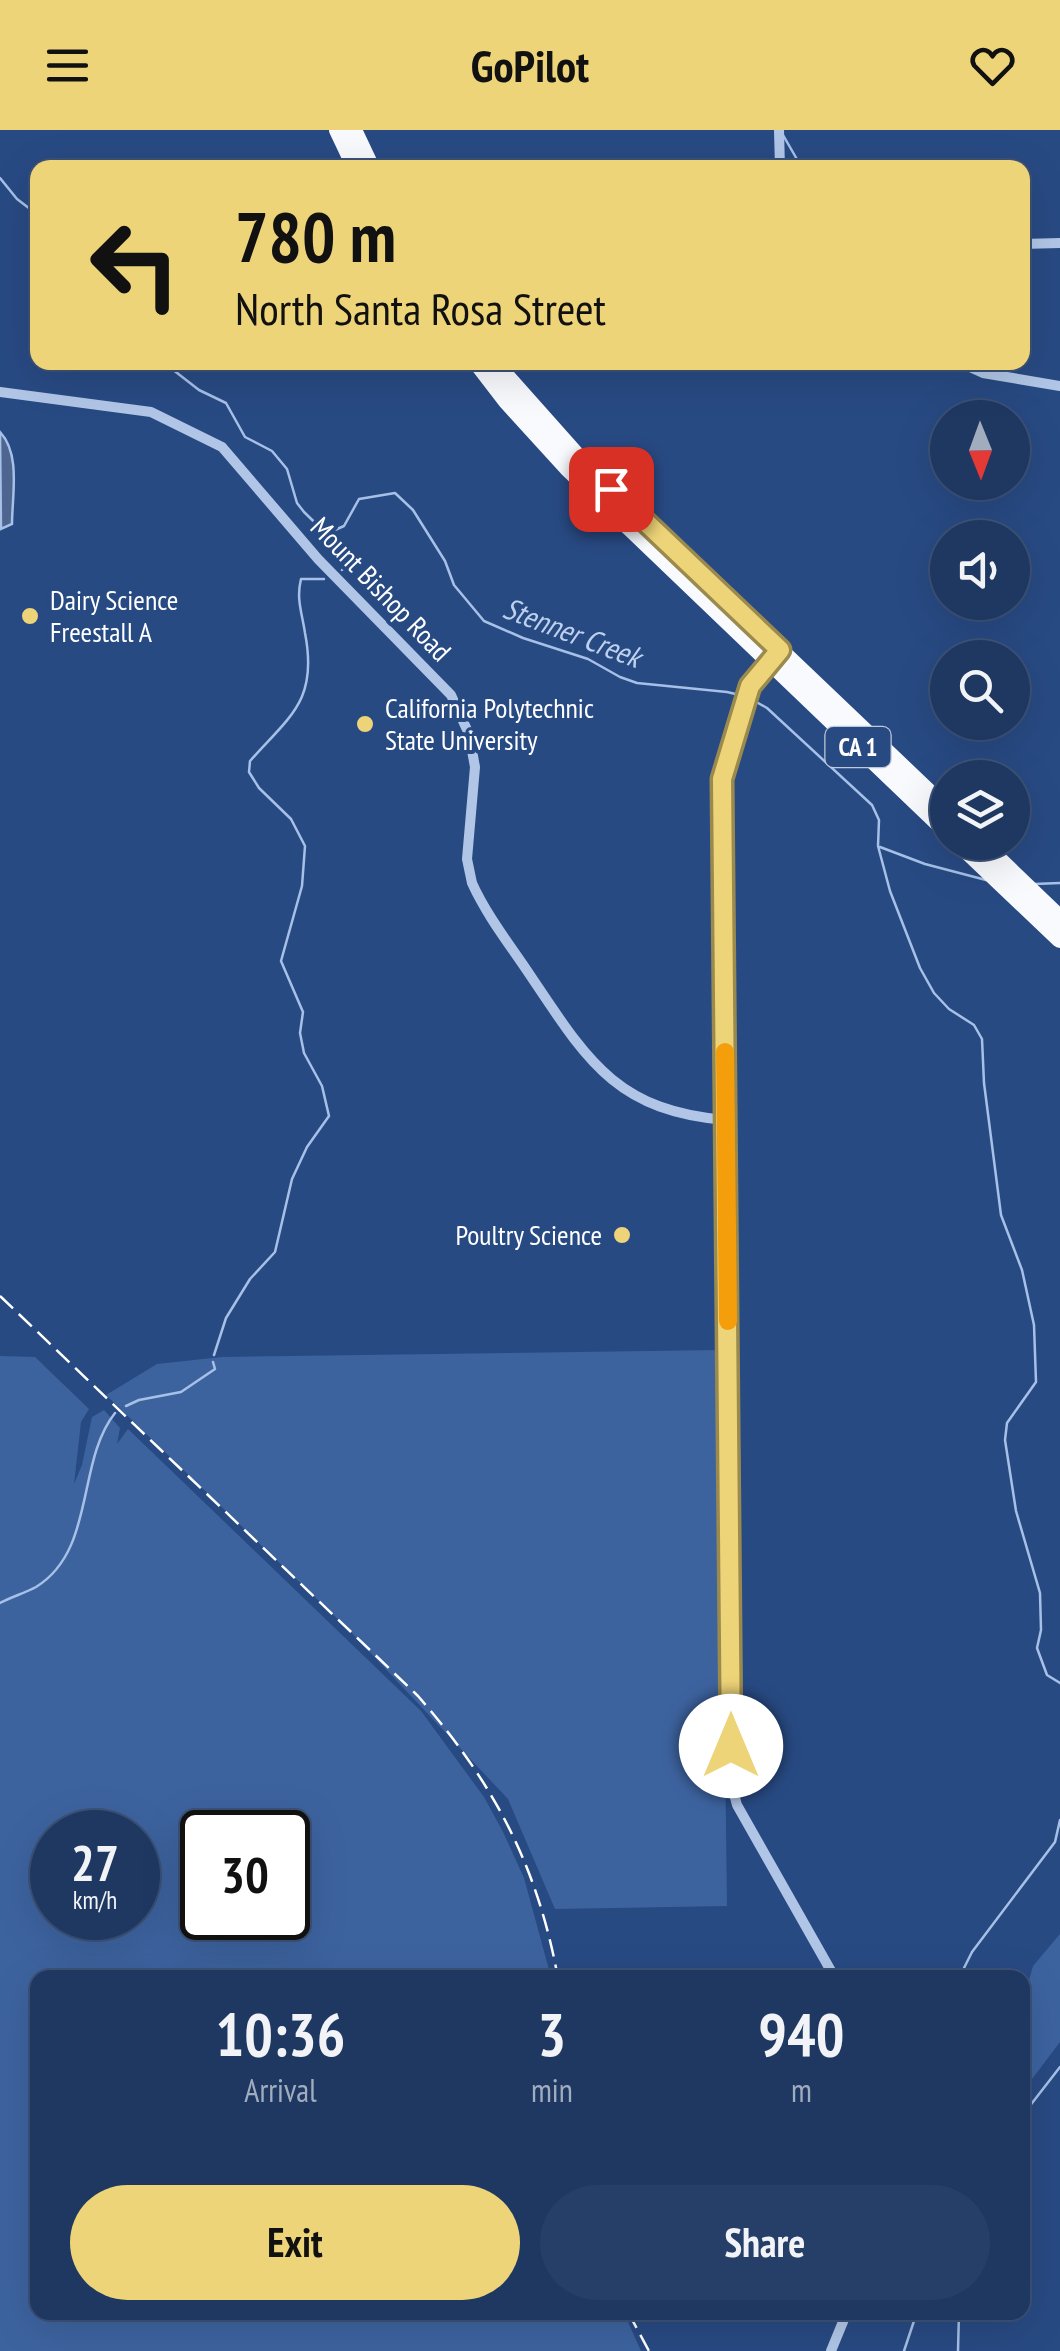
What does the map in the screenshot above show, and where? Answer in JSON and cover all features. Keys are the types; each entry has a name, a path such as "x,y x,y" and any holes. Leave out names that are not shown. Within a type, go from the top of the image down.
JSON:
{"highway":[{"path":"338,130 352,160"},
{"path":"353,130 366,160"},
{"name":"CA 1","path":"484,370 549,448 930,795"},
{"name":"CA 1","path":"500,370 582,462 930,814"},
{"path":"977,860 1060,940"},
{"path":"998,860 1060,920"}],"street":[{"path":"779,130 780,160"},
{"path":"1030,244 1060,244"},
{"path":"976,370 1060,386"},
{"name":"Mount Bishop Road","path":"0,392 150,412 222,447 318,559 452,695 469,734 475,768 467,859 472,884 579,1048 616,1084 654,1106 688,1117 726,1120"},
{"path":"775,656 750,686 722,779 731,1783 737,1805 830,1970"},
{"path":"831,2351 844,2320"}],"shaded area":[{"path":"0,432 11,452 14,476 12,524 1,529"},
{"path":"720,1350 727,1906 555,1909 508,1799 350,1631 106,1395 157,1364 222,1357"},
{"path":"0,1356 35,1357 89,1409 81,1422 74,1484 92,1417 104,1410 120,1428 117,1444 128,1429 421,1711 484,1797 503,1832 524,1878 549,1970 30,1970 30,2320 627,2320 641,2351 0,2351"},
{"path":"1060,1934 1060,2042 1030,2082 1030,1976 1033,1966"}],"waterway":[{"path":"783,135 797,160"},
{"name":"Stenner Creek","path":"0,178 30,209"},
{"name":"Stenner Creek","path":"173,370 199,390 226,403 245,437 272,451 287,469 297,503 304,512 339,546 356,555 342,570"},
{"name":"Stenner Creek","path":"328,533 344,526 359,499 395,493 413,510 445,561 454,585 484,621 588,659 637,683 744,696"},
{"path":"214,1355 226,1318 250,1279 275,1252 292,1179 307,1147 329,1116 322,1086 304,1053 300,1033 303,1012 281,961 302,886 305,846 291,819 259,788 249,772 250,761 289,718 304,691 308,656 300,606 301,579 324,579"},
{"name":"Stenner Creek","path":"751,699 767,708 872,805 879,820 878,846 890,891 920,968 934,993 949,1009 974,1025 982,1039 1001,1215 1022,1270 1034,1325 1036,1382 1007,1423 1005,1440 1016,1511 1040,1593 1041,1630 1037,1648 1047,1675 1060,1683"},
{"path":"880,847 986,880"},
{"path":"1034,884 1060,883"},
{"path":"126,1406 181,1392 215,1369 213,1362"},
{"path":"0,1603 36,1587 55,1571 68,1551 95,1456 115,1413"},
{"name":"Stenner Creek","path":"963,1970 972,1952 1055,1842 1060,1820"},
{"path":"1030,2106 1060,2067"},
{"name":"Stenner Creek","path":"904,2351 914,2320"},
{"path":"958,2351 959,2320"}],"railway":[{"path":"0,1296 418,1696 445,1728 508,1826 538,1898 556,1970"},
{"path":"632,2320 649,2351"}],"slow traffic":[{"path":"725,1052 728,1321"}],"place":[{"name":"Dairy Science Freestall A","path":"30,616"},
{"name":"California Polytechnic State University","path":"365,724"},
{"name":"Poultry Science","path":"622,1235"}],"route":[{"path":"611,489 780,650 750,686 722,779 731,1746"}]}
